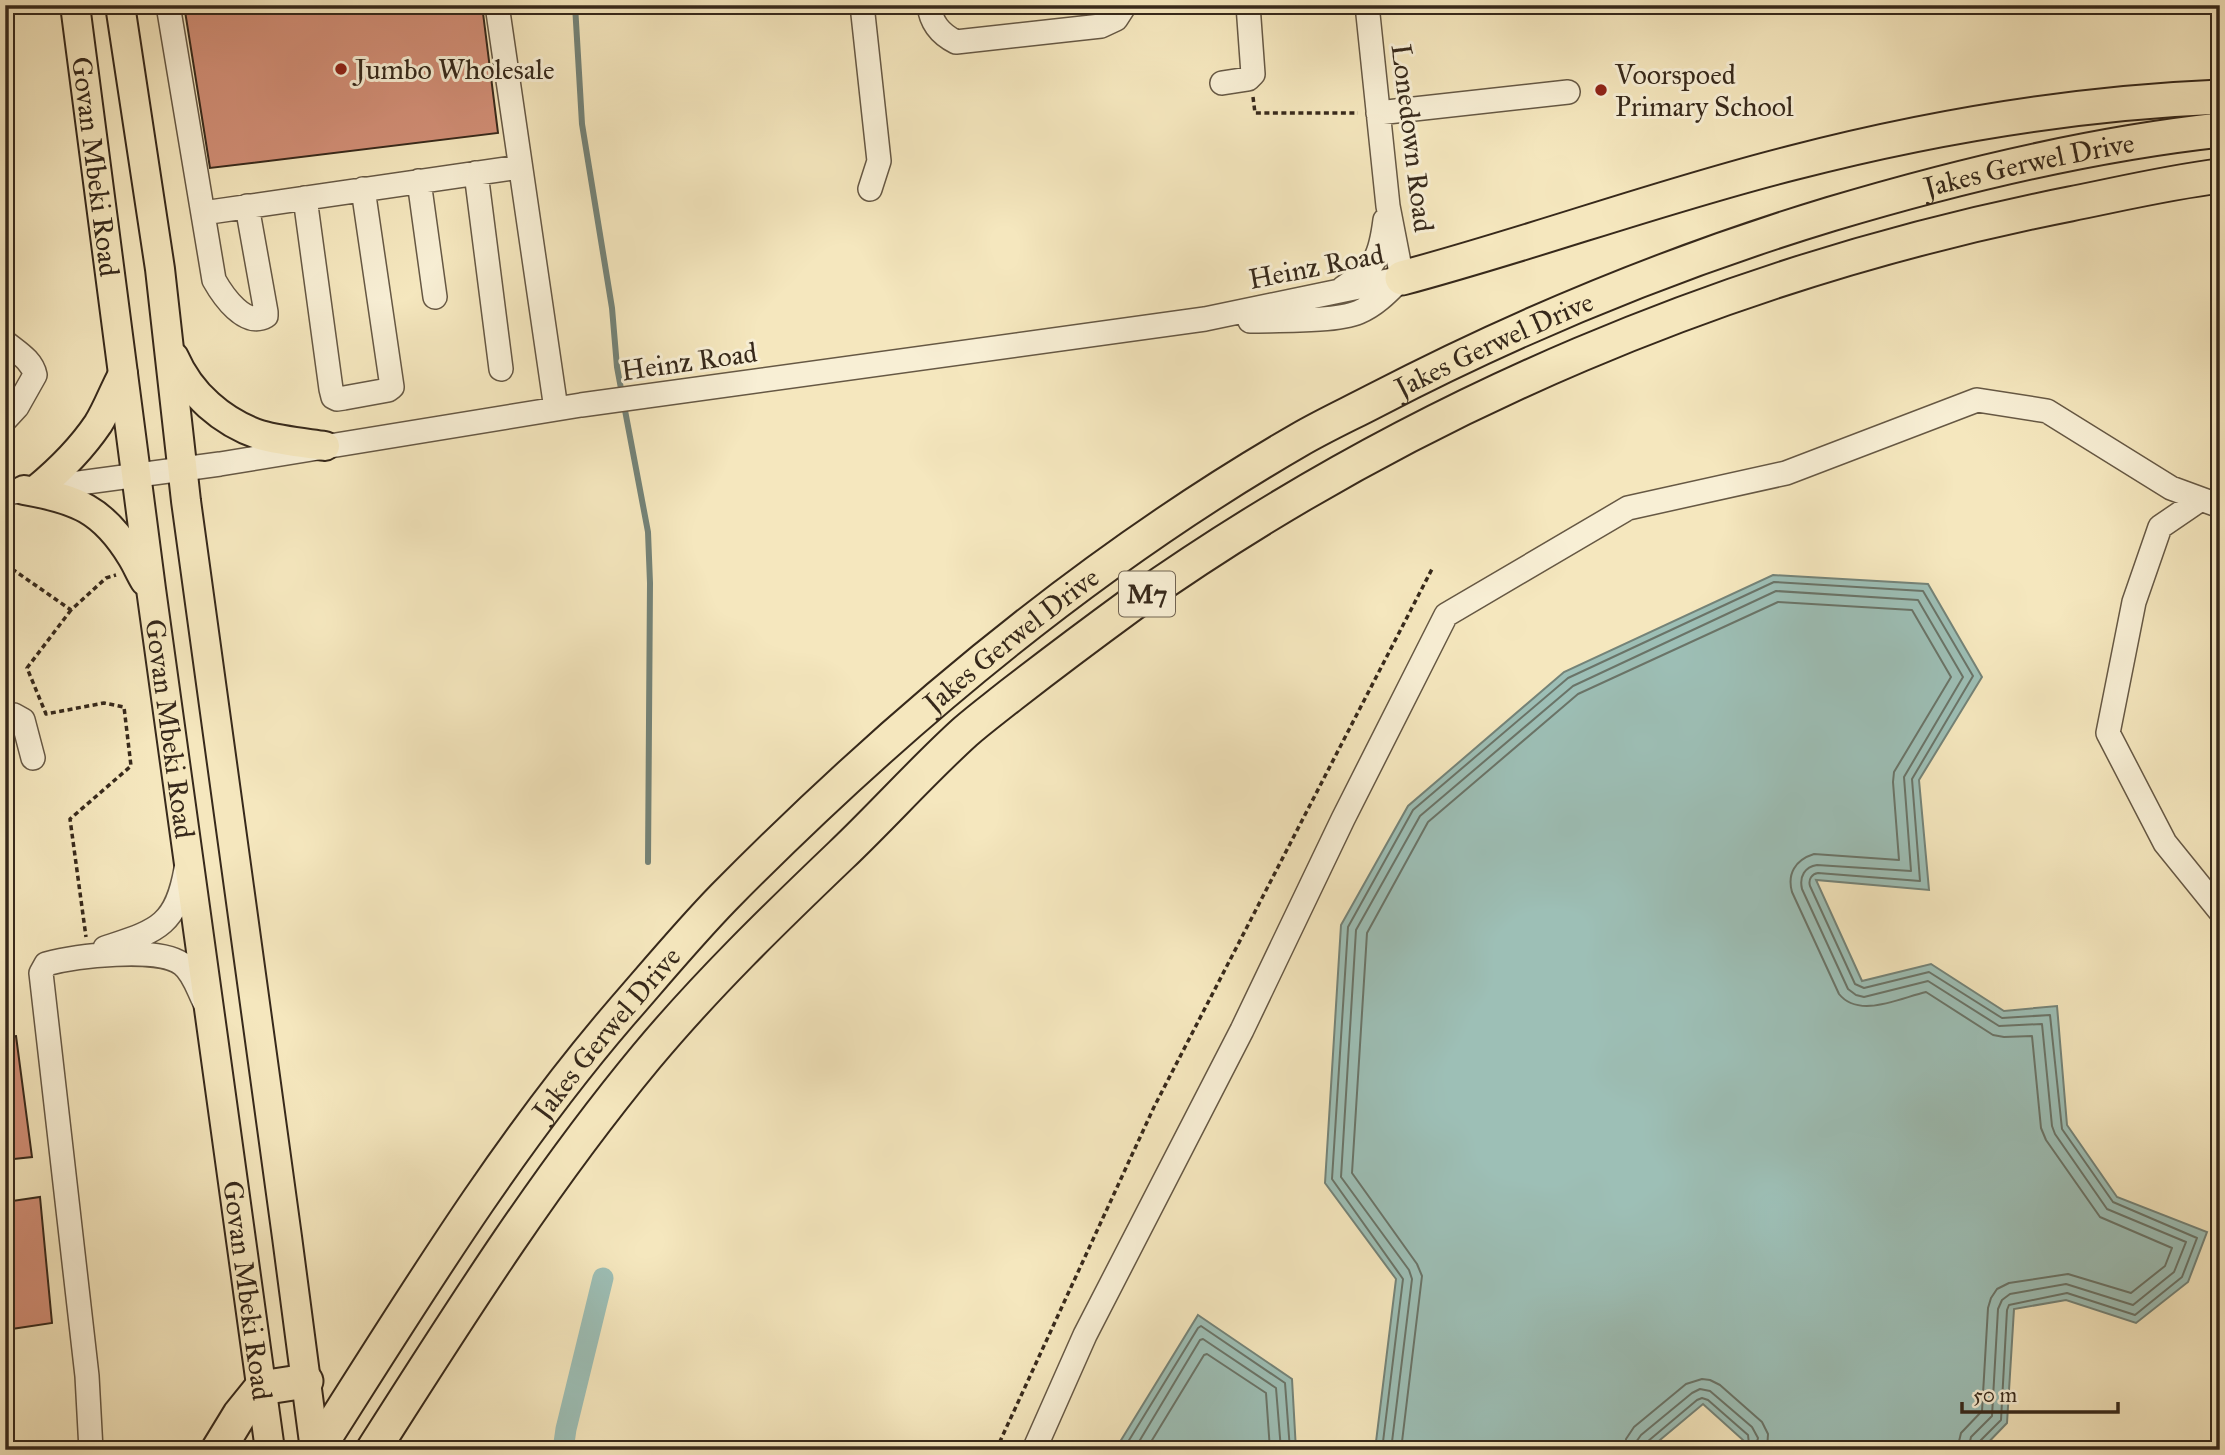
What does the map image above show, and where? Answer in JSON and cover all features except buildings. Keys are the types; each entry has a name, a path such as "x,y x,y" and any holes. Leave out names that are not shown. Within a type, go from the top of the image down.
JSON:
{"highway":[{"path":"1402,278 1650,203 1866,144 2038,115 2126,104 2220,97"},
{"name":"Jakes Gerwel Drive","path":"316,1450 442,1253 528,1129 616,1019 720,901 837,787 937,699 1046,608 1172,519 1300,440 1435,369 1561,312 1663,271 1762,235 1888,197 1990,171 2100,149 2220,130"},
{"name":"Jakes Gerwel Drive","path":"373,1450 468,1301 559,1167 648,1054 752,940 967,730 1071,647 1192,562 1323,482 1444,417 1575,356 1676,316 1782,278 1906,241 2000,218 2220,176"},
{"path":"218,1450 240,1414 261,1388 306,1381"}],"main road":[{"name":"Govan Mbeki Road","path":"75,5 150,589 270,1450"},
{"name":"Govan Mbeki Road","path":"120,5 160,269 183,469 316,1450"},
{"path":"168,341 179,368 193,390 223,416 242,428 263,436 325,446"},
{"path":"22,491 74,455 102,416 123,374"},
{"path":"22,491 45,494 85,506 99,516 131,556 150,589"}],"street":[{"path":"168,5 214,280 225,298 248,318 257,320 266,316 267,312 247,206"},
{"path":"497,5 556,409"},
{"path":"862,5 879,161 870,190"},
{"path":"929,5 930,15 937,28 956,42 1101,26 1116,19 1125,5"},
{"path":"1222,83 1251,78 1254,71 1248,5"},
{"name":"Lonedown Road","path":"1367,5 1388,206 1402,278"},
{"path":"1378,113 1568,92"},
{"path":"203,213 519,167"},
{"path":"476,173 501,369"},
{"path":"419,181 435,297"},
{"path":"305,198 331,388 333,397 337,399 392,387 363,189"},
{"path":"1336,293 1364,273 1379,254 1388,206"},
{"name":"Heinz Road","path":"22,491 183,469 581,405 1205,319 1402,278"},
{"name":"Heinz Road","path":"1205,319 1250,321 1344,317 1361,312 1402,278"},
{"path":"5,342 28,362 35,375 5,420"},
{"path":"1034,1450 1085,1335 1242,1030 1343,819 1446,615 1628,508 1786,473 1977,400 2047,411 2171,488 2210,502"},
{"path":"2210,502 2160,527 2134,602 2108,733 2165,843 2220,911"},
{"path":"5,717 14,715 23,720 33,758"},
{"path":"90,957 99,950 141,937 158,926 172,912 181,895 187,860"},
{"path":"90,1450 88,1376 41,973 46,964 90,957 121,954 161,957 181,963 188,970 209,1010"}],"path":[{"path":"1251,78 1255,113 1378,113"},
{"path":"5,564 71,610"},
{"path":"996,1450 1154,1107 1432,569"},
{"path":"90,957 70,819 131,766 124,708 104,703 47,714 27,668 71,610 106,578 121,574"}],"water":[{"path":"1773,575 1928,584 1982,677 1919,780 1929,890 1816,880 1862,981 1931,964 2004,1011 2057,1006 2067,1125 2117,1197 2207,1232 2188,1282 2136,1323 2066,1300 2014,1309 2007,1423 1981,1450 1726,1450 1743,1440 1703,1404 1648,1450 1375,1450 1396,1279 1325,1183 1341,925 1408,806 1564,672"},
{"path":"1198,1315 1292,1379 1296,1450 1115,1450"}],"waterway":[{"path":"575,5 582,124 612,308 622,394"},
{"path":"624,405 648,532 648,862"},
{"path":"563,1450 603,1278"}],"place":[{"name":"Jumbo Wholesale","path":"341,69"},
{"name":"Voorspoed Primary School","path":"1601,90"}]}
